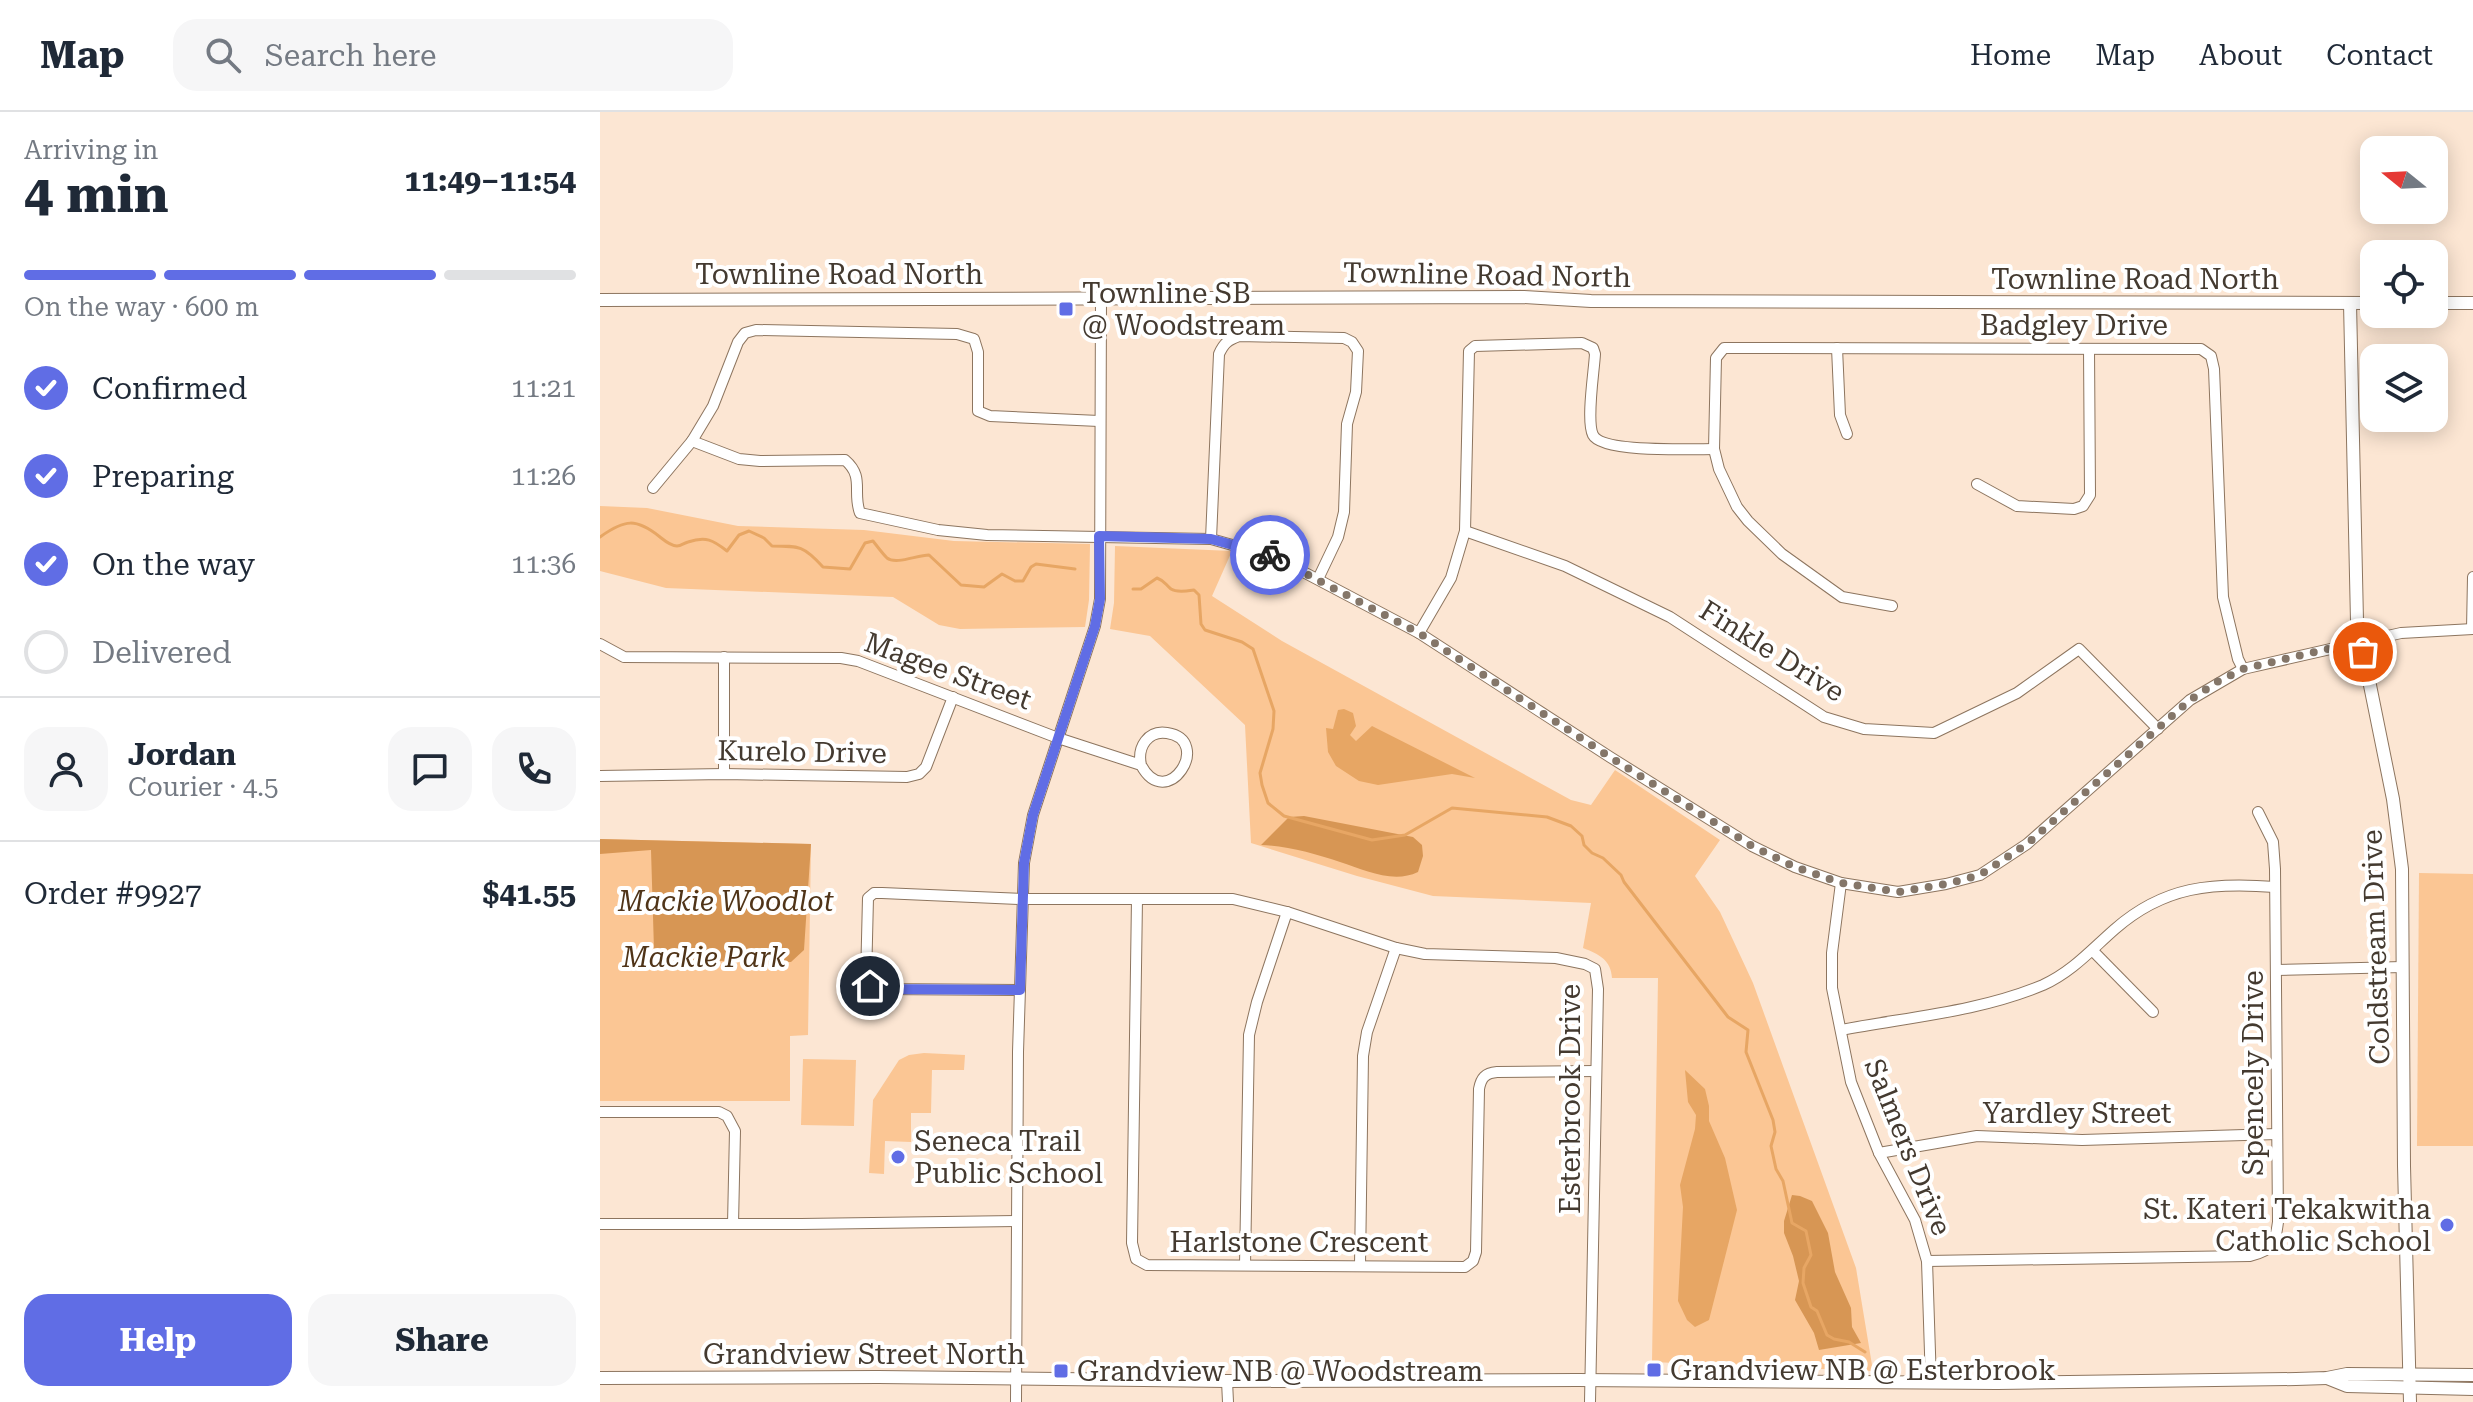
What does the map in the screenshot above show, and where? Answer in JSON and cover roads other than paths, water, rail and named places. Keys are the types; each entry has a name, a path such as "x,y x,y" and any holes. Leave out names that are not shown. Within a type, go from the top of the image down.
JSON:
{"street":[{"path":"1016,1402 1021,899 1033,815 1095,626 1100,599 1101,297"},
{"name":"Townline Road North","path":"600,300 1524,297 1591,301 2360,303"},
{"name":"Coldstream Drive","path":"2350,303 2356,599 2361,641 2398,824 2402,869 2410,1402"},
{"path":"2448,303 2473,303"},
{"path":"653,488 692,441 713,406 738,342 745,333 756,330 957,334 974,339 978,352 978,411 990,416 1099,421"},
{"path":"1211,539 1219,354 1223,344 1239,336 1344,338 1352,342 1358,351 1356,392 1347,424 1344,512 1338,537 1318,579"},
{"path":"1419,633 1451,578 1465,531 1469,351 1475,346 1582,343 1593,348 1590,426 1599,443 1624,447 1714,449 1719,469 1737,507 1782,554 1842,597 1892,606"},
{"name":"Badgley Drive","path":"1714,449 1716,358 1724,348 2201,349 2211,356 2214,369 2223,597 2243,669"},
{"path":"1837,348 1840,415 1847,434"},
{"path":"1977,484 2017,506 2074,509 2083,506 2090,495 2089,349"},
{"path":"692,441 739,459 845,460 857,476 857,507 860,513 938,530 987,535 1211,539 1275,557 1419,633 1752,846 1795,867 1841,883 1898,892 1980,875 2027,844 2190,700 2243,669 2401,633 2472,629 2473,577"},
{"name":"Finkle Drive","path":"1465,531 1565,566 1670,617 1824,717 1864,729 1934,733 2017,693 2079,649 2158,729"},
{"name":"Magee Street","path":"600,644 624,657 841,658 858,661 1058,738 1141,765"},
{"path":"724,657 724,774"},
{"name":"Kurelo Drive","path":"600,776 724,774 907,777 919,774 926,767 953,697"},
{"path":"1166,732 1180,739 1185,746 1184,768 1173,779 1165,781 1150,777 1141,765 1140,751 1150,736 1166,732"},
{"name":"Spencely Drive","path":"1927,1261 2250,1256 2267,1252 2276,1241 2275,887 2273,842 2258,812"},
{"name":"Salmers Drive","path":"1841,883 1832,953 1832,988 1851,1082 1879,1153 1915,1220 1927,1261 1931,1383"},
{"path":"1841,1030 1937,1015 2000,1001 2047,983 2093,951 2137,912 2167,895 2208,885 2275,887"},
{"name":"Esterbrook Drive","path":"1020,990 881,989 870,986 866,980 868,898 874,893 1021,899 1233,899 1425,954 1556,958 1595,969 1598,989 1590,1402"},
{"name":"Harlstone Crescent","path":"1137,899 1133,1252 1136,1259 1147,1265 1470,1265 1476,1252 1479,1089 1483,1077 1497,1072 1596,1071"},
{"path":"1245,1265 1249,1035 1287,912"},
{"path":"1360,1265 1365,1044 1385,973 1396,948"},
{"path":"2093,951 2153,1012"},
{"path":"2276,970 2403,967"},
{"path":"600,1112 719,1112 727,1116 735,1131 733,1224"},
{"name":"Yardley Street","path":"1879,1153 1977,1136 2082,1140 2277,1134"},
{"path":"600,1224 1016,1221"},
{"name":"Grandview Street North","path":"600,1378 1931,1383 2327,1378 2347,1374 2473,1389"},
{"name":"Grandview Street North","path":"2410,1381 2473,1375"},
{"path":"1227,1381 1228,1402"}],"waterway":[{"path":"600,537 630,523 644,526 673,545 705,539 727,551 739,535 749,531 772,546 801,549 823,567 850,569 865,543 873,541 891,560 929,555 961,585 984,587 1002,574 1015,581 1023,581 1036,564 1075,569"},
{"path":"1133,589 1141,589 1157,578 1173,590 1194,590 1199,595 1201,624 1205,630 1242,642 1253,649 1274,711 1273,729 1260,773 1262,785 1268,803 1284,816 1372,840 1405,835 1452,808 1547,817 1571,826 1582,836 1584,845 1592,853 1603,858 1621,875 1728,1017 1748,1030 1746,1052 1773,1120 1775,1132 1771,1146 1776,1169 1783,1181 1792,1223 1806,1231 1811,1255 1804,1268 1803,1283 1811,1307 1817,1311 1827,1335 1849,1342 1865,1352"}],"place":[{"name":"Townline SB @ Woodstream","path":"1066,309"},
{"name":"Seneca Trail Public School","path":"898,1157"},
{"name":"St. Kateri Tekakwitha Catholic School","path":"2447,1225"},
{"name":"Grandview NB @ Esterbrook","path":"1654,1370"},
{"name":"Grandview NB @ Woodstream","path":"1061,1371"}],"park label":[{"name":"Mackie Woodlot","path":"726,901"},
{"name":"Mackie Park","path":"704,957"}]}
